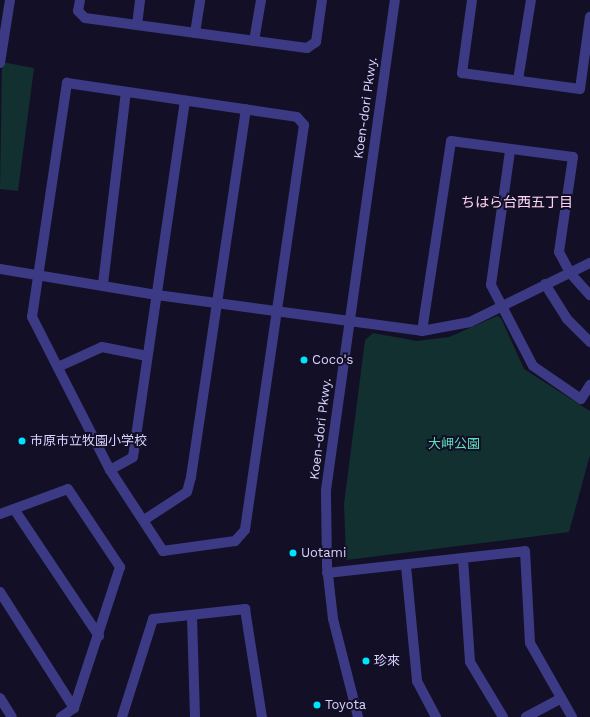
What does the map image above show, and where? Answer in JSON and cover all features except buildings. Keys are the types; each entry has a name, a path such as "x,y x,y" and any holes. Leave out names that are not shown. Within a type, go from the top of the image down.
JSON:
{"street":[{"path":"0,64 10,0"},
{"path":"80,0 78,11 86,18 254,41 312,47 322,0"},
{"path":"137,25 140,0"},
{"path":"195,33 200,0"},
{"path":"254,41 261,0"},
{"name":"Koen-dori Pkwy.","path":"358,717 332,619 327,573 326,490 396,0"},
{"path":"472,0 462,73 580,89 590,17"},
{"path":"518,80 531,0"},
{"path":"66,83 126,92 185,102 297,117 304,125 277,310 241,537 235,541 166,552 110,470 32,317 66,83"},
{"path":"103,284 126,92"},
{"path":"110,470 134,457 147,356 185,102"},
{"path":"144,520 187,492 215,302 246,109"},
{"path":"422,331 451,141 510,151 573,157 559,252 570,273 590,294"},
{"path":"510,151 491,285 533,366 581,398 590,385"},
{"path":"0,269 103,284 157,295 277,310 422,331 470,322 590,263"},
{"path":"545,284 567,320 590,342"},
{"path":"58,367 102,347 147,356"},
{"path":"0,514 68,489 93,524 120,567 99,636 74,708 61,717"},
{"path":"14,509 99,636"},
{"path":"327,573 406,566 525,550 530,643 572,717"},
{"path":"463,559 470,662 503,717"},
{"path":"406,566 416,681 436,717"},
{"path":"0,592 74,708"},
{"path":"122,717 153,619 192,616 245,609 262,717"},
{"path":"192,616 195,717"},
{"path":"0,698 12,717"},
{"path":"526,717 561,698"}],"green space":[{"path":"2,62 34,68 18,191 0,189"},
{"name":"大岬公園","path":"497,316 501,318 524,369 590,411 590,455 569,532 346,560 344,504 365,340 373,333 417,341 449,337"}],"place":[{"name":"Coco's","path":"304,360"},
{"name":"市原市立牧園小学校","path":"22,441"},
{"name":"Uotami","path":"293,553"},
{"name":"珍來","path":"366,661"},
{"name":"Toyota","path":"317,705"}],"district":[{"name":"ちはら台西五丁目","path":"517,202"}]}
